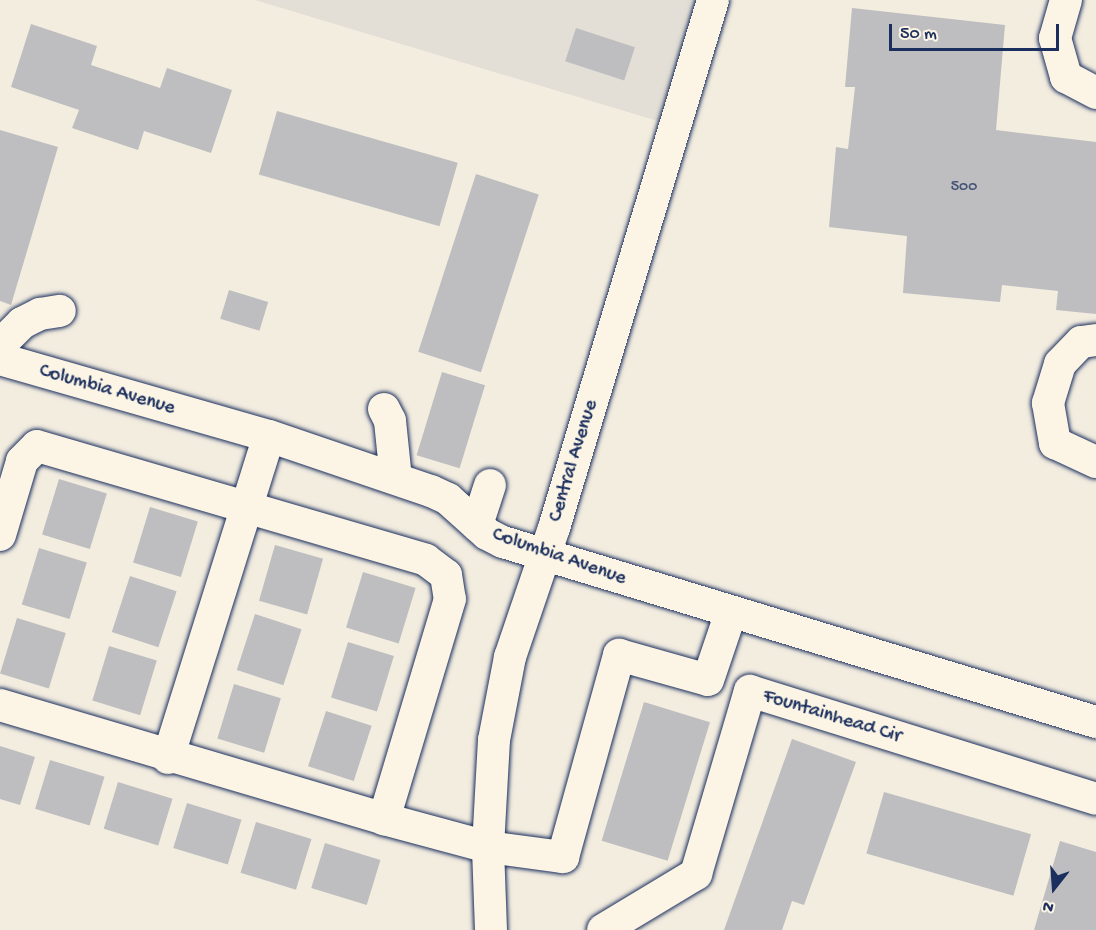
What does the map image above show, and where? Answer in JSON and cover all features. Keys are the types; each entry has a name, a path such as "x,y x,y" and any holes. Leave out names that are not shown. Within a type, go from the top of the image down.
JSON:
{"street":[{"name":"Central Avenue","path":"490,930 488,847 496,729 510,657 714,0"},
{"path":"1066,0 1055,38 1066,77 1096,93"},
{"path":"0,345 22,322 40,314 60,311"},
{"path":"1096,340 1081,342 1060,364 1048,403 1054,442 1096,462"},
{"name":"Columbia Avenue","path":"0,359 268,436 396,479 448,499 477,525 503,542 1096,722"},
{"path":"384,409 390,421 396,479"},
{"path":"168,758 244,507 268,436"},
{"path":"0,535 22,461 37,446 426,560 446,575 450,599 384,819"},
{"path":"477,525 490,484"},
{"path":"0,705 168,758 384,819 488,847 563,857 619,655 708,680 731,612"},
{"name":"Fountainhead Cir","path":"603,930 696,874 750,692 1096,799"}],"shaded area":[{"path":"255,0 698,0 661,122"}],"building":[{"path":"852,8 1005,25 996,130 1096,142 1096,314 1056,310 1058,291 1002,285 1000,302 903,293 907,236 829,227 836,147 848,149 855,87 845,87"},
{"path":"31,24 97,46 91,65 160,88 167,68 232,90 211,153 144,131 138,150 72,128 79,110 11,87"},
{"path":"576,28 635,47 624,80 565,61"},
{"path":"277,111 458,163 440,226 259,174"},
{"path":"0,130 58,147 11,305 0,301"},
{"path":"476,174 539,194 481,372 418,352"},
{"path":"229,290 268,302 259,331 220,319"},
{"path":"442,372 485,385 460,468 417,455"},
{"path":"59,479 107,494 90,549 42,534"},
{"path":"150,507 198,522 181,577 133,562"},
{"path":"275,545 323,559 307,615 259,601"},
{"path":"39,548 87,563 70,619 22,604"},
{"path":"363,572 416,588 399,644 346,627"},
{"path":"130,576 177,591 158,647 112,632"},
{"path":"255,614 302,629 283,685 237,670"},
{"path":"17,618 66,633 49,688 0,673"},
{"path":"348,642 394,656 377,711 331,697"},
{"path":"109,646 157,661 140,715 92,701"},
{"path":"234,684 281,698 264,753 217,739"},
{"path":"644,702 710,722 668,861 602,841"},
{"path":"326,711 372,726 354,781 308,766"},
{"path":"792,739 856,762 804,905 792,901 782,930 724,930"},
{"path":"0,746 35,757 20,805 0,799"},
{"path":"50,760 105,777 90,825 35,809"},
{"path":"118,782 173,799 158,846 104,829"},
{"path":"884,792 1031,834 1013,896 866,854"},
{"path":"187,803 242,820 228,865 173,848"},
{"path":"256,822 311,839 296,890 241,873"},
{"path":"1060,841 1096,852 1096,930 1034,930"},
{"path":"325,843 380,860 367,905 311,888"}]}
